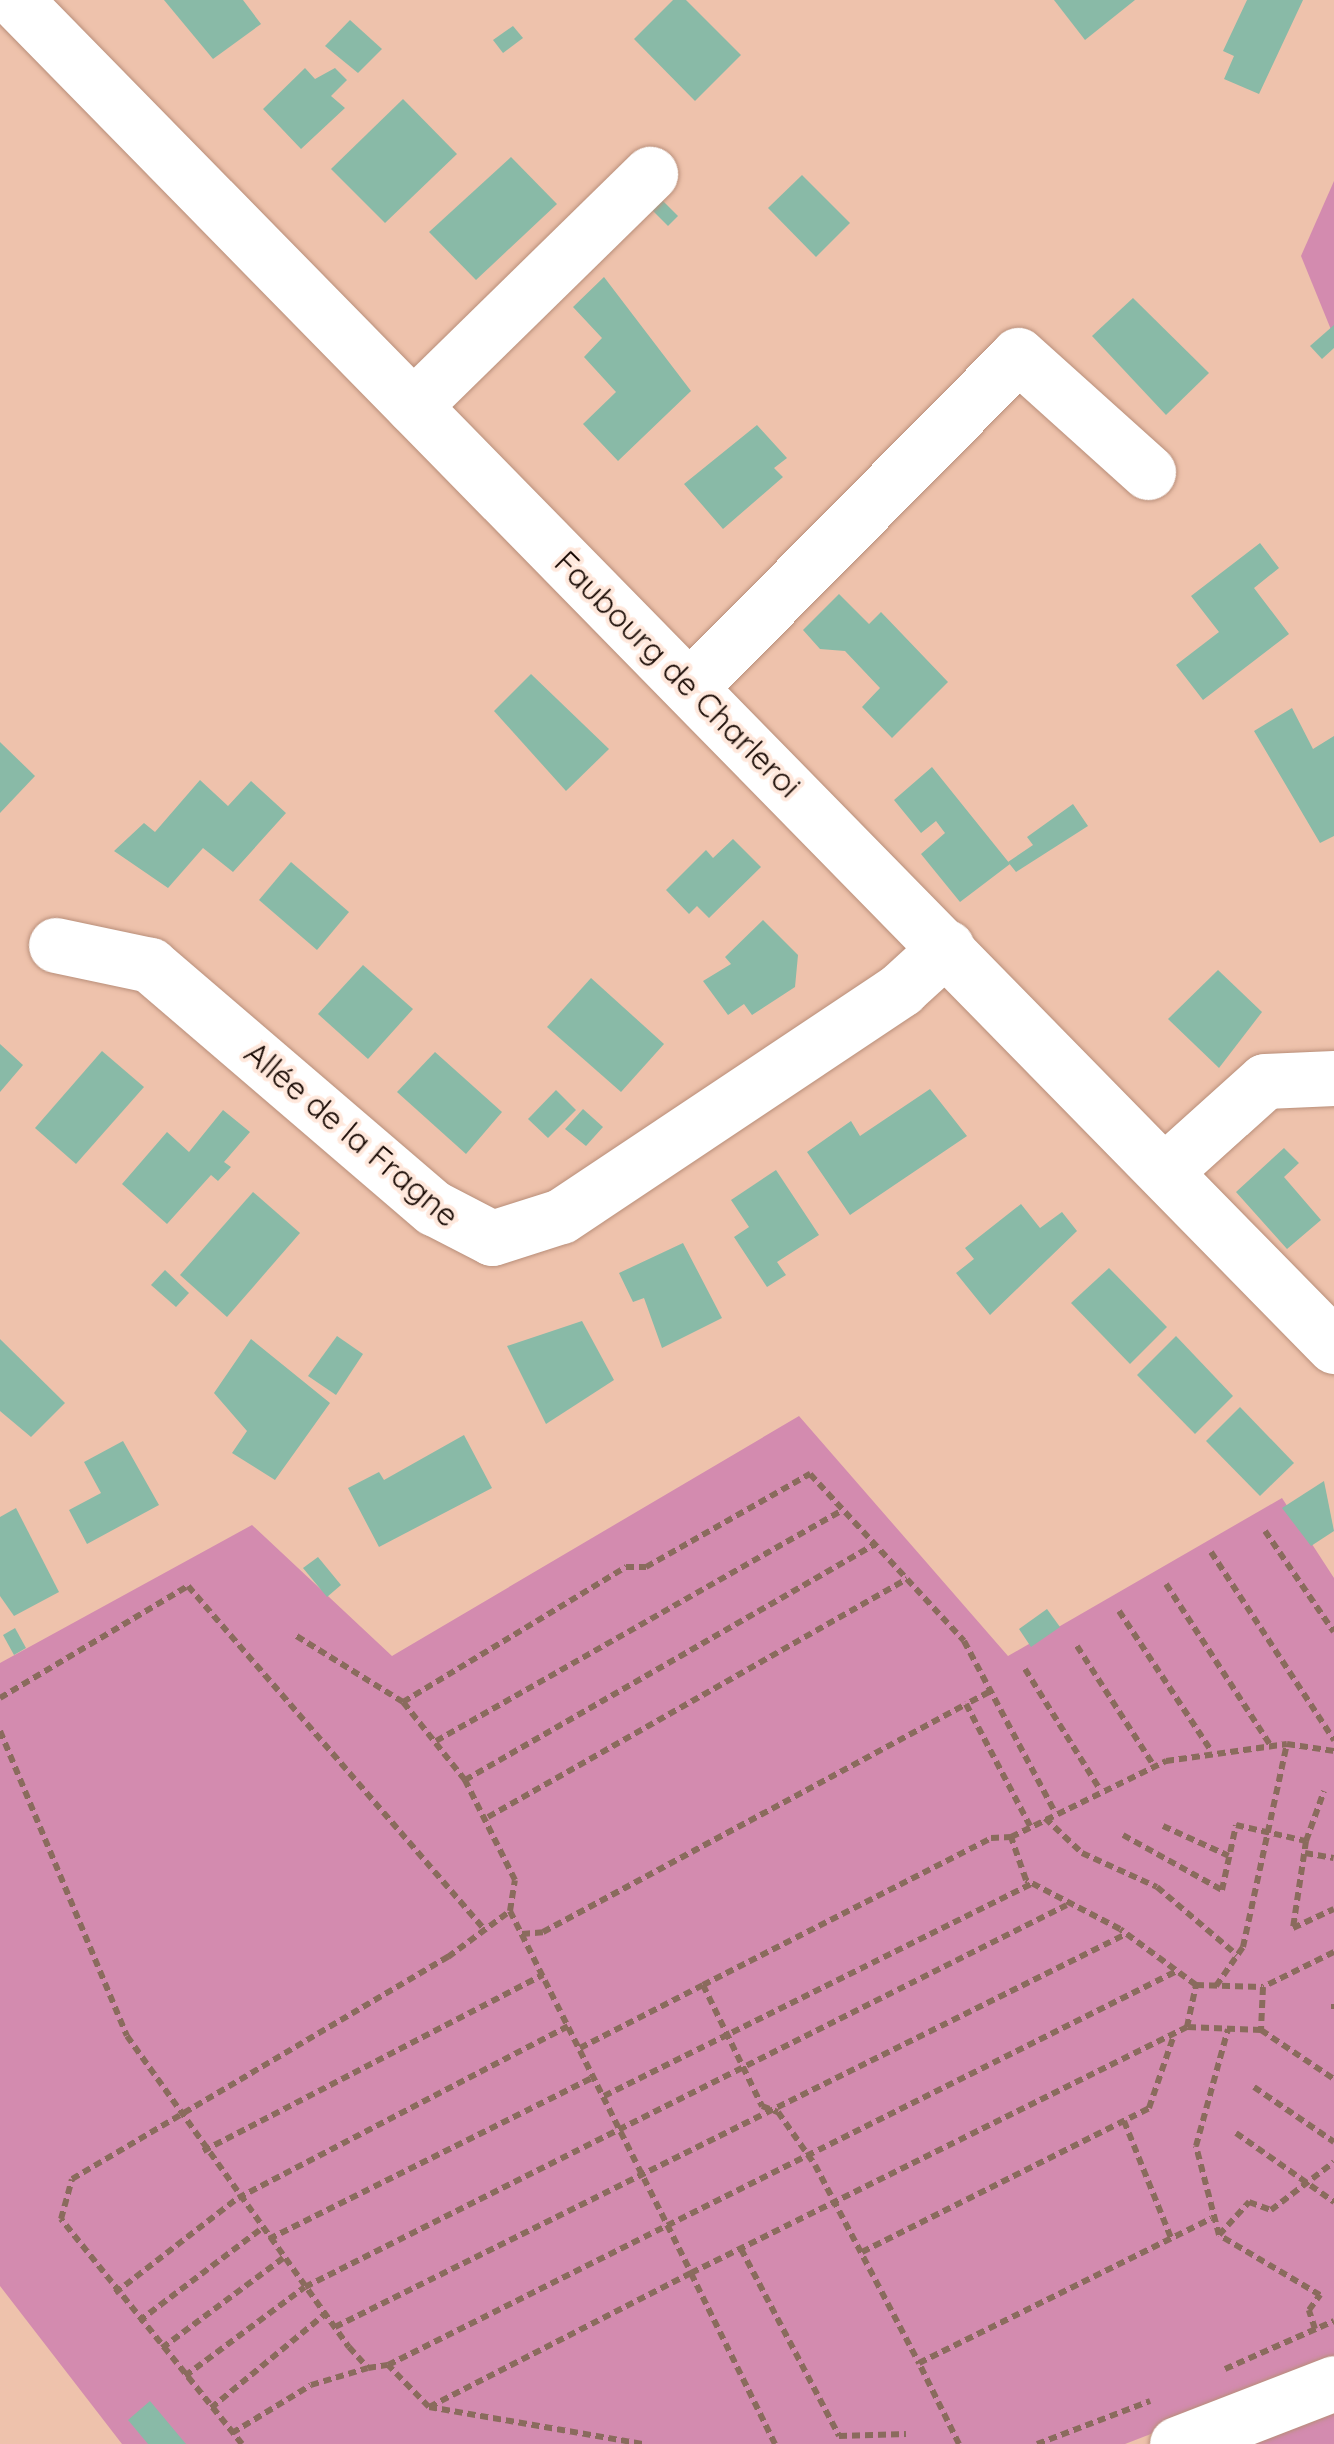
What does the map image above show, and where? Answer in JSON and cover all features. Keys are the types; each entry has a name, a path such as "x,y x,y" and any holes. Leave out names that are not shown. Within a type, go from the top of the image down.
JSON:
{"main road":[{"name":"Faubourg de Charleroi","path":"20,2 1334,1346"},
{"path":"413,406 650,174"},
{"path":"691,686 1018,355 1148,472"},
{"name":"Allée de la Fragne","path":"56,945 150,965 434,1208 492,1238 561,1216 901,990 947,947"},
{"path":"1166,1170 1265,1081 1334,1078"},
{"path":"1177,2444 1334,2383"}],"path":[{"path":"402,1702 626,1567 646,1567 810,1474 964,1641 1055,1812"},
{"path":"436,1740 842,1510"},
{"path":"1265,1532 1334,1632"},
{"path":"465,1780 874,1544"},
{"path":"1210,1552 1334,1740"},
{"path":"488,1817 907,1580"},
{"path":"1166,1584 1270,1745"},
{"path":"0,1698 188,1586 484,1928"},
{"path":"1119,1611 1210,1749"},
{"path":"295,1634 402,1702 436,1740 488,1817 515,1880 510,1911 776,2444"},
{"path":"1077,1646 1154,1766"},
{"path":"1025,1669 1099,1788"},
{"path":"522,1934 543,1932 989,1692"},
{"path":"966,1704 1030,1826"},
{"path":"0,1731 104,1986 176,2114 368,2368"},
{"path":"1216,1986 1237,1955 1287,1744"},
{"path":"580,2048 991,1838 1011,1837 1099,1788 1154,1766 1210,1749 1287,1744 1334,1751"},
{"path":"1324,1790 1306,1841 1293,1928 1334,1909"},
{"path":"1045,1818 1082,1853 1157,1887 1237,1955"},
{"path":"1163,1826 1229,1856"},
{"path":"1123,1835 1222,1890 1236,1826 1306,1841"},
{"path":"1011,1837 1032,1884 1126,1934 1196,1986 1263,1987 1334,1952"},
{"path":"1305,1854 1334,1858"},
{"path":"604,2096 1032,1884"},
{"path":"185,2376 304,2287 1067,1905"},
{"path":"242,2444 116,2293 61,2219 61,2203 94,2160 510,1911"},
{"path":"335,2327 1126,1934"},
{"path":"232,2433 311,2385 388,2365 1175,1972"},
{"path":"203,2151 543,1975"},
{"path":"703,1986 743,2067 836,2202 959,2444"},
{"path":"1187,2027 1196,1986"},
{"path":"1262,2030 1263,1987"},
{"path":"116,2293 238,2198 568,2026"},
{"path":"429,2407 1187,2027 1262,2030 1334,2079"},
{"path":"1228,2028 1196,2146 1210,2219 1219,2235 1320,2296 1309,2310 1315,2330"},
{"path":"862,2252 1149,2108 1175,2034"},
{"path":"268,2239 594,2077"},
{"path":"1254,2086 1334,2142"},
{"path":"1124,2121 1171,2238"},
{"path":"1236,2133 1334,2202"},
{"path":"1219,2235 1249,2202 1271,2210 1334,2162"},
{"path":"919,2363 1210,2219"},
{"path":"139,2321 262,2229"},
{"path":"741,2248 840,2436"},
{"path":"162,2348 283,2258"},
{"path":"211,2408 326,2314"},
{"path":"388,2365 429,2407 644,2444"},
{"path":"833,2444 840,2436 906,2434"}],"shaded area":[{"path":"1334,181 1334,337 1301,256"},
{"path":"799,1416 1008,1656 1282,1498 1334,1578 1334,2363 1125,2444 122,2444 0,2286 0,1663 252,1525 392,1656"},
{"path":"1334,2392 1334,2444 1189,2444"}],"building":[{"path":"164,0 243,0 261,24 213,59"},
{"path":"673,0 686,0 741,55 695,101 634,39"},
{"path":"1054,0 1135,0 1085,40"},
{"path":"1247,0 1303,0 1259,94 1224,79 1234,56 1223,51"},
{"path":"350,20 382,49 358,73 325,46"},
{"path":"513,26 523,38 503,53 493,40"},
{"path":"305,68 315,79 335,68 347,80 331,96 345,108 301,149 263,109"},
{"path":"403,99 457,154 385,223 331,169"},
{"path":"511,157 557,204 476,280 429,232"},
{"path":"802,175 850,223 816,257 768,208"},
{"path":"662,200 678,216 668,226 652,210"},
{"path":"604,277 691,391 618,461 583,424 616,392 584,357 602,338 573,307"},
{"path":"1133,298 1209,373 1166,415 1092,336"},
{"path":"1334,325 1334,348 1322,359 1310,346"},
{"path":"757,425 787,458 774,468 783,477 723,529 684,484"},
{"path":"1260,543 1279,568 1254,588 1289,634 1203,700 1176,665 1219,632 1191,596"},
{"path":"839,594 869,624 881,612 948,682 892,738 862,707 880,688 845,651 820,649 803,630"},
{"path":"531,674 609,749 566,791 494,711"},
{"path":"1292,708 1313,749 1334,736 1334,836 1320,843 1254,731"},
{"path":"0,742 35,776 0,813"},
{"path":"932,767 1010,864 960,902 921,854 945,833 936,821 921,833 894,800"},
{"path":"200,780 228,806 251,781 286,813 233,872 203,848 168,888 114,851 144,823 155,832"},
{"path":"1073,804 1088,826 1016,872 1008,862 1033,845 1027,837"},
{"path":"733,839 761,867 709,918 697,906 689,914 666,890 706,850 713,858"},
{"path":"291,862 349,912 317,950 259,900"},
{"path":"763,920 798,955 795,987 752,1015 744,1004 728,1015 703,981 731,964 725,957"},
{"path":"363,965 413,1009 368,1059 318,1014"},
{"path":"1218,970 1262,1012 1219,1068 1168,1019"},
{"path":"591,978 664,1044 621,1092 547,1027"},
{"path":"0,1044 23,1065 0,1092"},
{"path":"102,1051 144,1087 76,1164 35,1128"},
{"path":"435,1052 502,1112 466,1154 397,1092"},
{"path":"930,1089 967,1136 850,1215 807,1152 851,1121 860,1136"},
{"path":"556,1090 576,1110 548,1138 528,1119"},
{"path":"583,1109 603,1127 586,1146 565,1129"},
{"path":"223,1110 250,1132 224,1162 231,1167 218,1181 211,1175 167,1224 122,1184 167,1132 189,1152"},
{"path":"1284,1148 1299,1163 1284,1177 1321,1220 1287,1249 1236,1192"},
{"path":"776,1170 819,1235 777,1262 786,1275 767,1287 734,1237 749,1227 731,1200"},
{"path":"253,1192 300,1233 227,1317 180,1275"},
{"path":"1021,1204 1040,1228 1062,1212 1077,1231 990,1315 956,1273 974,1259 965,1248"},
{"path":"683,1243 722,1318 662,1348 644,1298 633,1302 619,1273"},
{"path":"1109,1268 1167,1327 1130,1364 1071,1303"},
{"path":"165,1270 189,1293 176,1307 151,1285"},
{"path":"582,1321 614,1380 546,1424 507,1346"},
{"path":"337,1336 363,1354 336,1395 308,1376"},
{"path":"1176,1336 1233,1396 1195,1434 1137,1375"},
{"path":"0,1339 65,1403 31,1437 0,1411"},
{"path":"251,1339 330,1403 275,1480 232,1453 247,1431 214,1393"},
{"path":"1240,1407 1294,1463 1260,1496 1206,1441"},
{"path":"464,1435 492,1488 379,1547 348,1488 379,1472 384,1480"},
{"path":"123,1441 159,1505 87,1544 69,1510 101,1493 84,1462"},
{"path":"1324,1481 1334,1531 1311,1546 1282,1508"},
{"path":"16,1508 59,1592 14,1616 0,1596 0,1517"},
{"path":"318,1557 341,1585 327,1597 303,1568"},
{"path":"1047,1609 1060,1627 1031,1647 1019,1629"},
{"path":"15,1628 26,1648 14,1655 3,1635"},
{"path":"150,2401 186,2444 148,2444 128,2420"}]}
